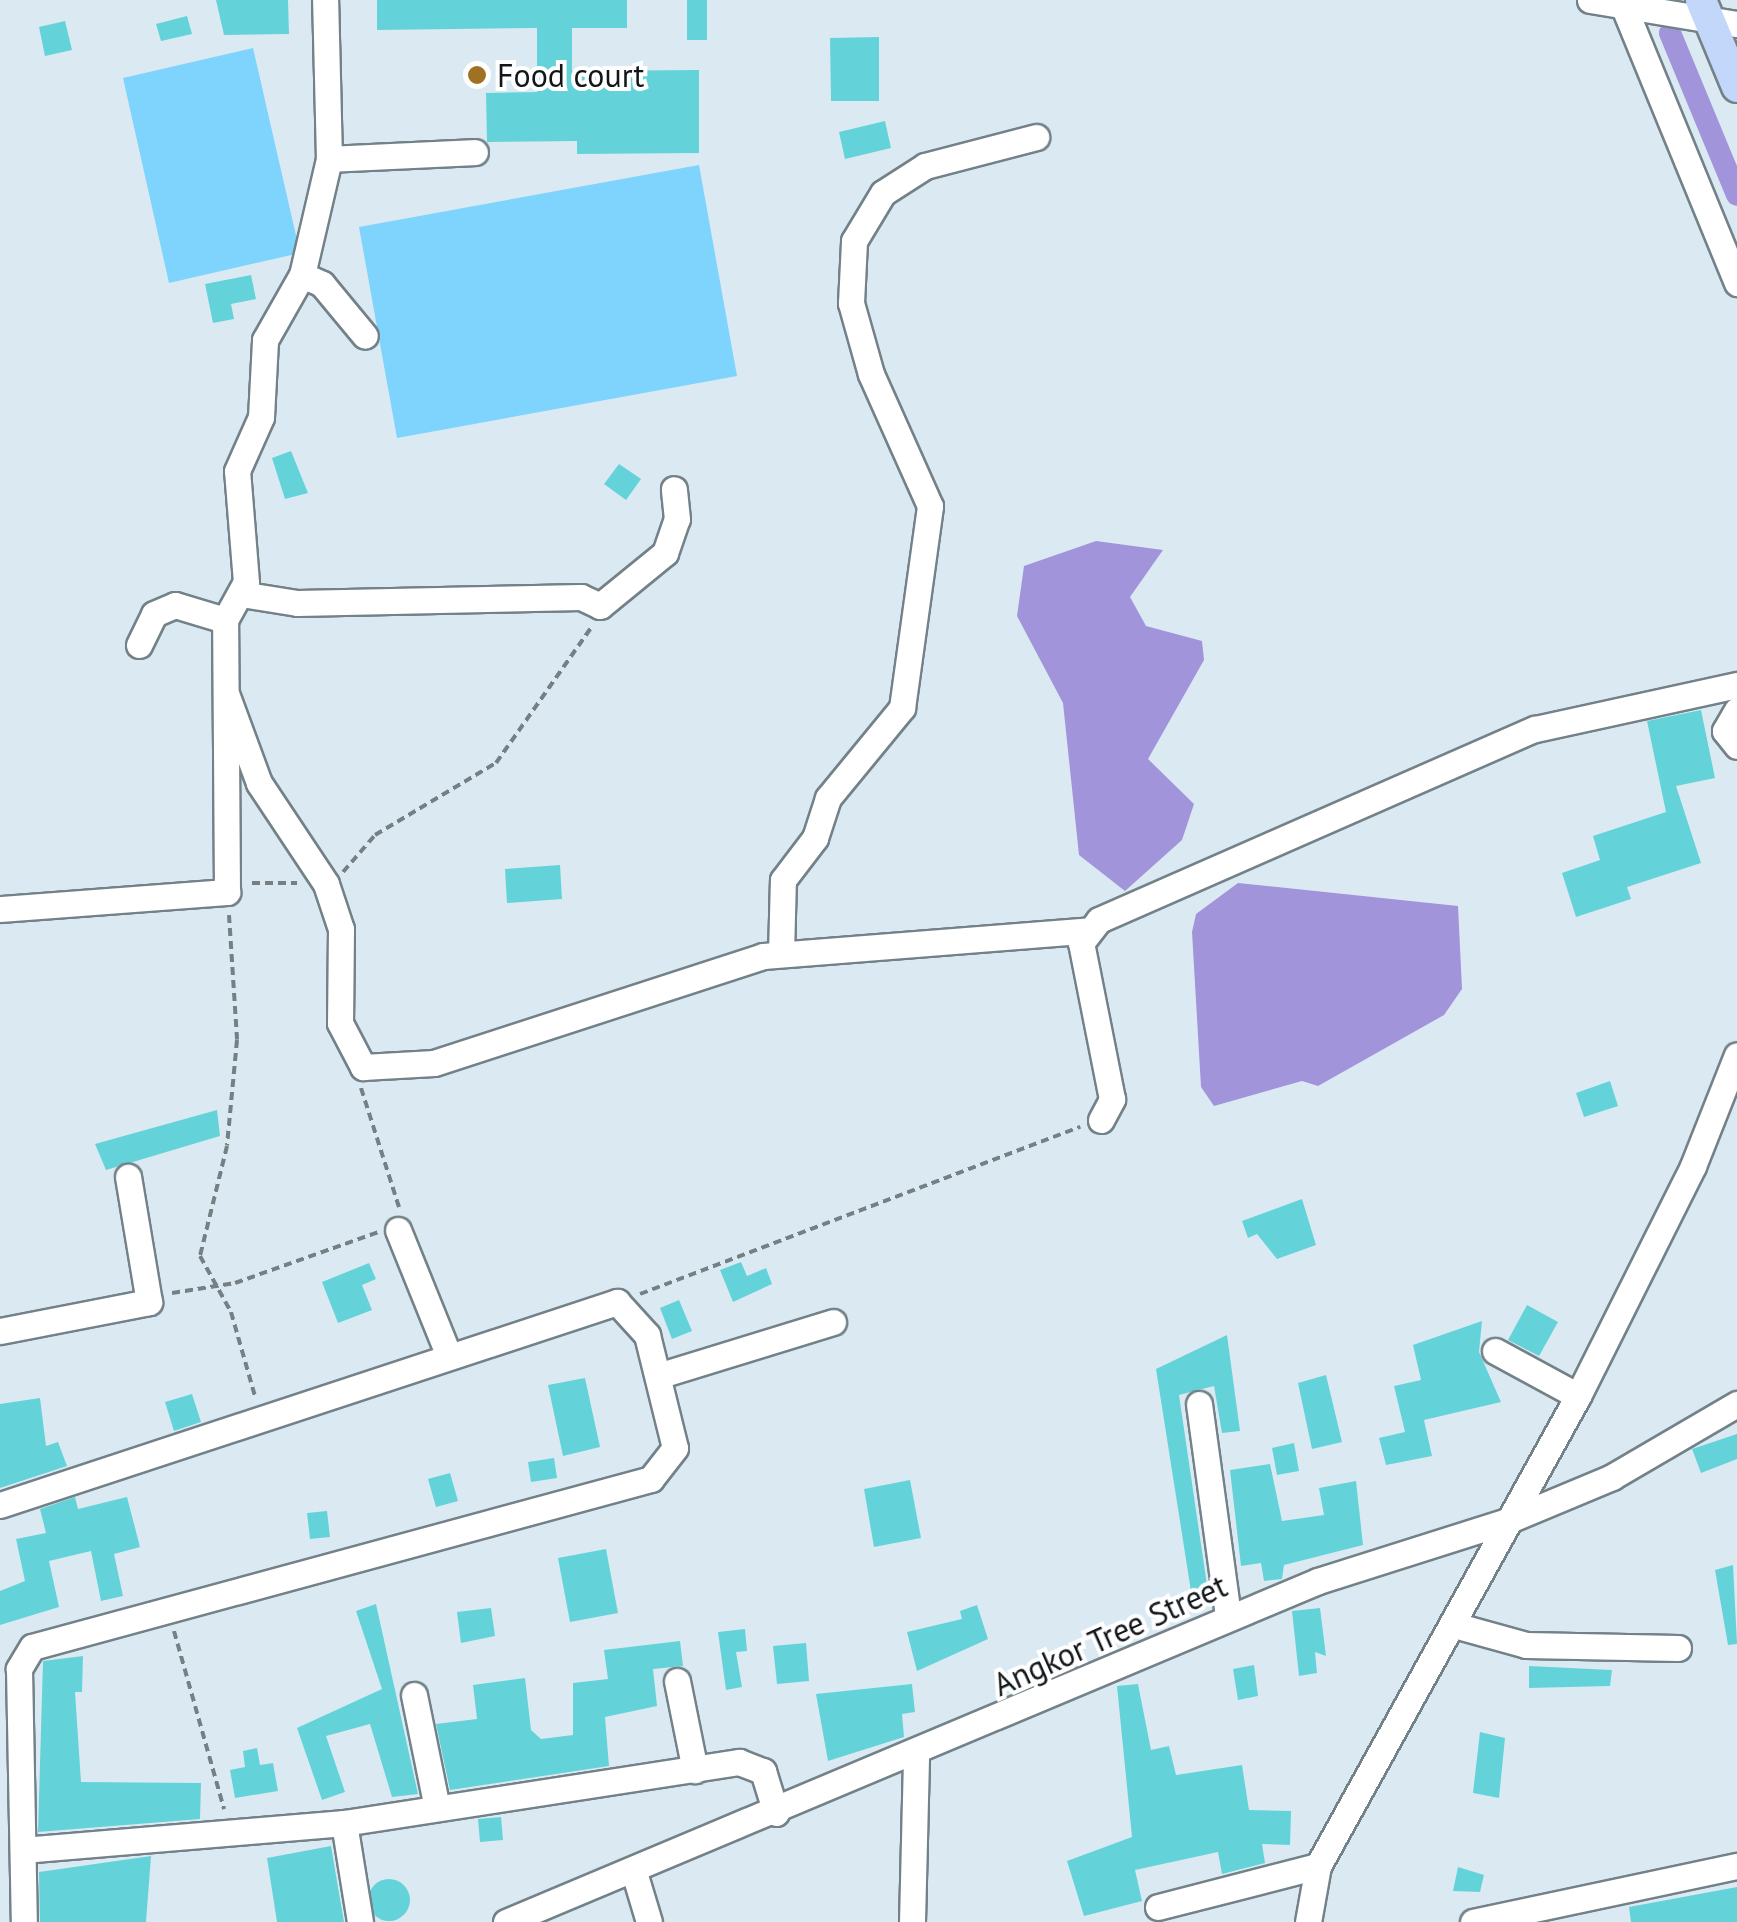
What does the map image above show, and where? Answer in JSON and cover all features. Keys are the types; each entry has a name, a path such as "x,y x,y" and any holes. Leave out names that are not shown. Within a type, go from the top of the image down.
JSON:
{"main road":[{"path":"1716,15 1737,87"}],"street":[{"path":"0,909 227,887 225,620 241,594 237,472 261,417 265,340 302,275 329,158 325,0"},
{"path":"1590,0 1716,15"},
{"path":"1623,4 1737,283"},
{"path":"781,954 783,880 815,838 828,798 902,708 930,506 870,374 851,303 854,242 883,193 925,166 1036,138"},
{"path":"329,158 475,152"},
{"path":"302,275 322,284 365,336"},
{"path":"241,594 297,603 580,597 600,606 664,552 677,519 674,489"},
{"path":"139,645 154,614 175,604 225,620"},
{"path":"227,696 259,783 326,884 340,929 340,1024 363,1068 434,1063 593,1004 620,1004 781,954 1084,931 1535,729 1737,684"},
{"path":"1737,710 1725,731 1737,746"},
{"path":"1084,931 1112,1100 1101,1120"},
{"path":"1308,1922 1318,1866 1578,1396 1693,1166 1737,1054"},
{"path":"0,1331 149,1302 128,1177"},
{"path":"398,1230 449,1356"},
{"path":"0,1505 264,1425 449,1356 617,1302 632,1310 661,1374 675,1448 652,1479 164,1604 32,1647 19,1669 10,1753 24,1850 24,1922"},
{"path":"661,1374 833,1322"},
{"path":"1495,1351 1578,1396"},
{"path":"1199,1404 1228,1617"},
{"name":"Angkor Tree Street","path":"506,1922 916,1756 1228,1617 1507,1522 1612,1477 1737,1404"},
{"path":"1454,1626 1526,1645 1678,1648"},
{"path":"677,1682 695,1770"},
{"path":"414,1694 436,1802"},
{"path":"912,1922 916,1756"},
{"path":"24,1850 344,1823 436,1802 755,1762 776,1813"},
{"path":"344,1823 360,1922"},
{"path":"1158,1908 1318,1866"},
{"path":"1474,1922 1737,1866"},
{"path":"634,1872 649,1922"}],"path":[{"path":"264,1425 232,1312 200,1256 227,1146 237,1040 227,887 326,884 375,835 496,763 581,649 600,606"},
{"path":"149,1302 398,1230 402,1214 361,1098 363,1068"},
{"path":"617,1302 1101,1120"},
{"path":"164,1604 233,1832"}],"shaded area":[{"path":"253,48 300,253 169,283 123,78"},
{"path":"699,165 737,376 397,438 359,227"},
{"path":"1096,541 1163,550 1130,597 1146,626 1202,641 1204,660 1148,759 1194,804 1182,840 1125,891 1079,855 1063,703 1017,616 1024,566"},
{"path":"1238,883 1458,906 1462,989 1444,1015 1318,1086 1302,1081 1214,1106 1201,1087 1192,932 1196,914"}],"building":[{"path":"216,0 288,0 289,34 224,35"},
{"path":"377,0 627,0 627,28 572,28 572,71 699,70 699,153 577,154 577,141 487,142 486,93 537,92 537,28 377,30"},
{"path":"687,0 707,0 707,40 687,40"},
{"path":"187,16 192,34 161,41 156,24"},
{"path":"65,21 72,50 45,56 39,27"},
{"path":"879,37 879,101 831,101 830,38"},
{"path":"885,121 891,148 845,159 839,132"},
{"path":"251,275 256,299 231,304 234,319 213,323 205,284"},
{"path":"291,451 308,493 285,499 272,458"},
{"path":"619,464 641,479 626,500 604,484"},
{"path":"1701,710 1715,778 1676,786 1701,863 1627,887 1631,899 1576,917 1562,873 1600,860 1593,836 1666,812 1647,721"},
{"path":"560,865 562,899 507,903 505,869"},
{"path":"1610,1081 1618,1106 1584,1117 1576,1093"},
{"path":"217,1110 220,1136 106,1170 95,1144"},
{"path":"1302,1199 1316,1245 1277,1259 1257,1234 1248,1238 1242,1221"},
{"path":"741,1262 747,1276 766,1268 772,1284 733,1302 720,1270"},
{"path":"369,1263 376,1279 362,1285 372,1310 338,1323 322,1282"},
{"path":"679,1300 692,1331 672,1339 660,1308"},
{"path":"1527,1305 1558,1322 1539,1356 1508,1340"},
{"path":"1482,1321 1479,1352 1501,1402 1424,1420 1432,1456 1386,1465 1379,1438 1405,1432 1394,1386 1421,1380 1413,1345"},
{"path":"1227,1335 1240,1431 1222,1433 1214,1386 1179,1395 1207,1585 1193,1604 1156,1369"},
{"path":"1326,1375 1342,1442 1312,1449 1298,1383"},
{"path":"585,1378 600,1447 563,1456 548,1385"},
{"path":"192,1394 201,1422 174,1431 165,1402"},
{"path":"40,1398 46,1446 58,1442 67,1466 0,1488 0,1404"},
{"path":"1737,1434 1737,1459 1701,1473 1692,1449"},
{"path":"1294,1443 1299,1471 1277,1475 1272,1448"},
{"path":"554,1458 557,1478 531,1482 528,1462"},
{"path":"1270,1464 1282,1521 1324,1515 1319,1488 1356,1481 1363,1545 1284,1565 1282,1579 1264,1581 1261,1563 1241,1566 1230,1470"},
{"path":"450,1473 458,1501 436,1507 428,1479"},
{"path":"910,1480 921,1538 874,1547 864,1489"},
{"path":"75,1497 78,1509 127,1497 140,1547 114,1554 123,1596 101,1601 91,1551 49,1561 59,1607 0,1625 0,1591 25,1581 16,1539 46,1533 40,1509"},
{"path":"327,1511 330,1537 310,1539 307,1513"},
{"path":"606,1549 618,1613 570,1622 558,1558"},
{"path":"1733,1565 1737,1644 1728,1645 1715,1570"},
{"path":"376,1604 418,1794 392,1797 370,1724 326,1736 345,1792 322,1800 297,1728 382,1689 356,1611"},
{"path":"977,1605 988,1639 917,1671 907,1632 962,1619 960,1611"},
{"path":"491,1608 495,1636 461,1643 457,1612"},
{"path":"1320,1608 1326,1656 1315,1652 1317,1673 1299,1676 1292,1611"},
{"path":"745,1629 747,1651 736,1652 742,1687 726,1690 718,1632"},
{"path":"680,1641 683,1666 653,1669 657,1706 605,1717 609,1766 450,1790 436,1724 477,1719 473,1685 525,1678 531,1730 541,1739 573,1735 573,1683 608,1679 604,1650"},
{"path":"806,1643 809,1681 777,1684 773,1646"},
{"path":"83,1656 82,1692 75,1692 81,1782 201,1783 200,1819 38,1832 43,1661"},
{"path":"1254,1665 1258,1696 1238,1700 1233,1669"},
{"path":"1529,1666 1612,1670 1610,1686 1529,1688"},
{"path":"912,1684 915,1712 902,1714 904,1737 828,1761 816,1694"},
{"path":"1138,1684 1151,1750 1169,1746 1176,1775 1242,1765 1249,1810 1291,1811 1290,1845 1262,1844 1265,1863 1222,1874 1218,1852 1135,1870 1142,1901 1084,1916 1067,1861 1132,1837 1117,1686"},
{"path":"1480,1732 1505,1738 1499,1798 1473,1793"},
{"path":"257,1748 260,1765 273,1763 278,1791 235,1798 230,1770 245,1767 243,1751"},
{"path":"501,1817 503,1840 480,1842 478,1819"},
{"path":"331,1846 344,1922 277,1922 267,1858"},
{"path":"151,1856 146,1922 40,1922 39,1872"},
{"path":"1458,1867 1484,1875 1480,1892 1453,1891"},
{"path":"389,1879 404,1885 410,1900 404,1915 389,1921 374,1915 368,1900 374,1885"},
{"path":"1737,1887 1737,1922 1631,1922 1629,1907"}],"waterway":[{"path":"1670,33 1737,195"}],"place":[{"name":"Food court","path":"477,75"}]}
